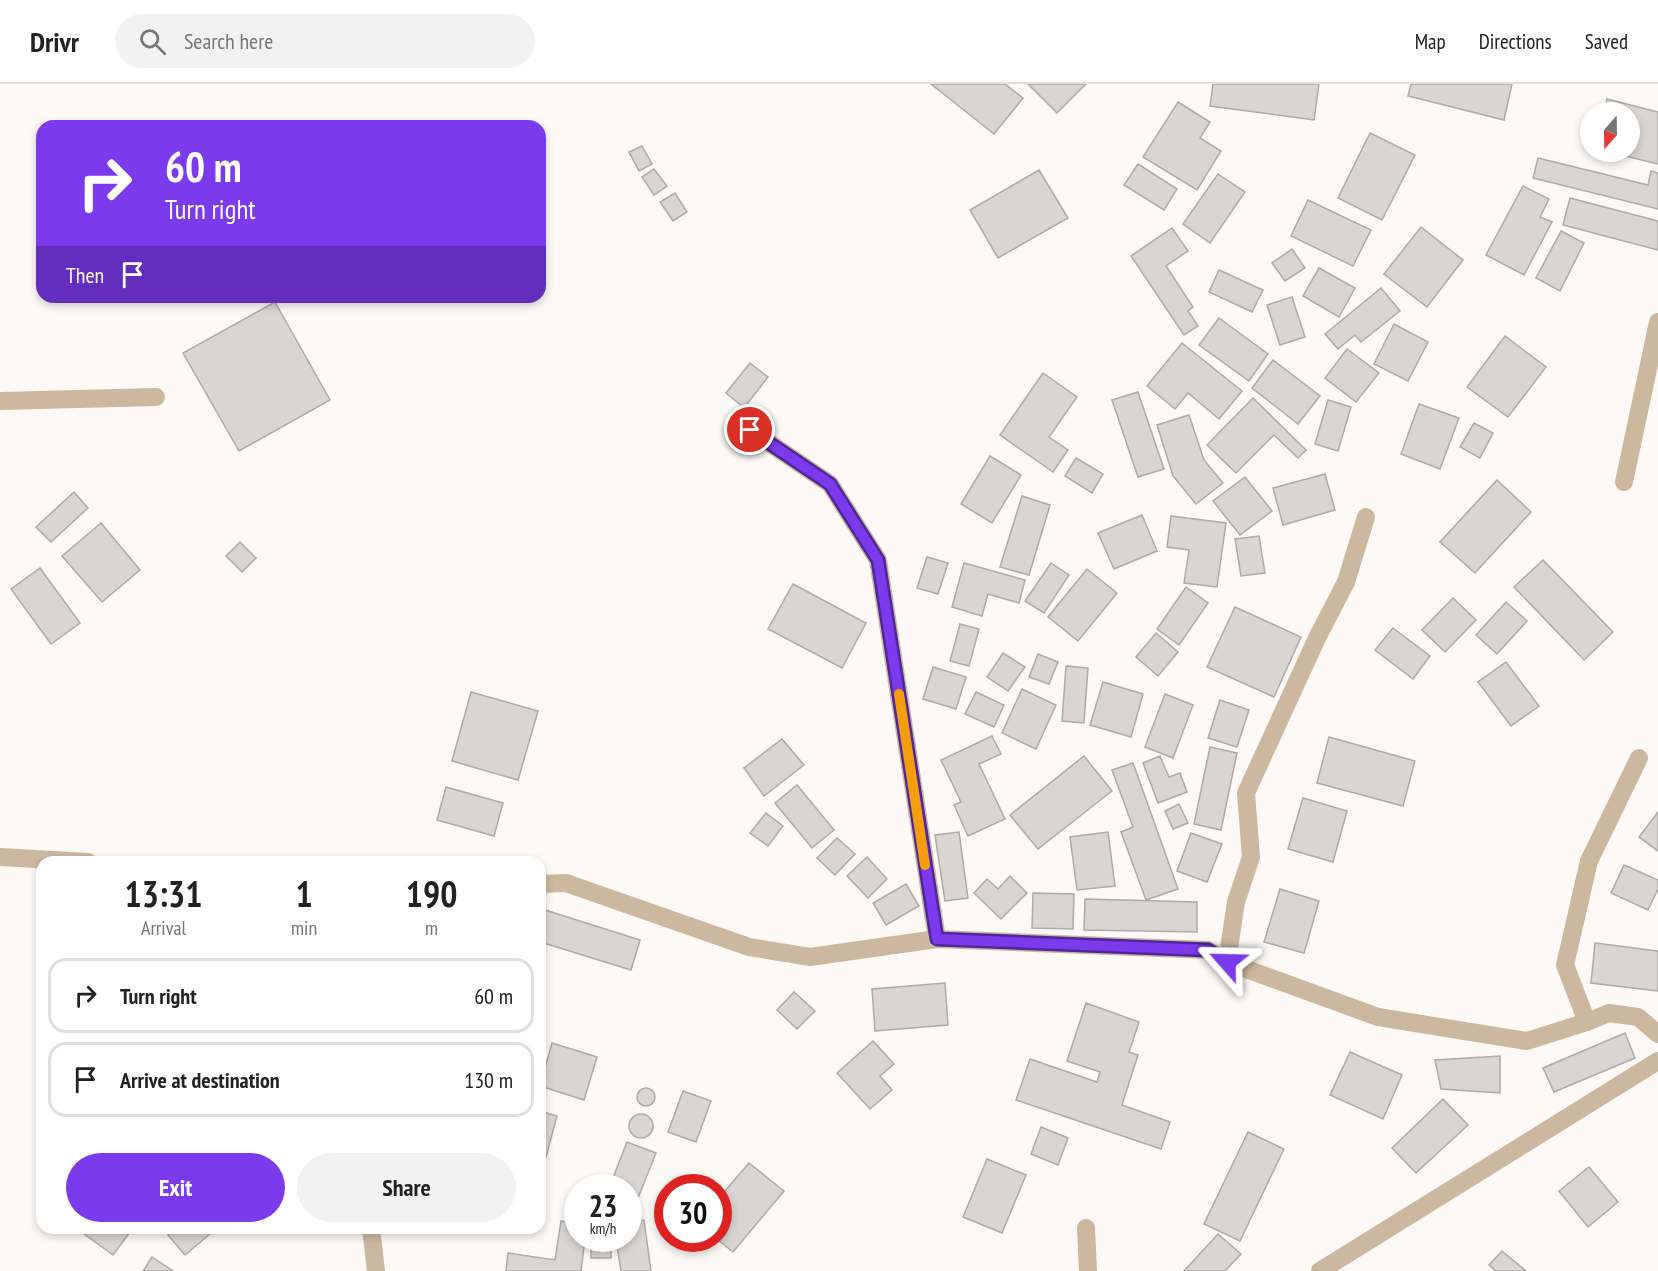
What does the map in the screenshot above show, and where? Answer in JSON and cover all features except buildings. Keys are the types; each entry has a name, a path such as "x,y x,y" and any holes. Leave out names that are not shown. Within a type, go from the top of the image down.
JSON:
{"street":[{"path":"1624,482 1658,322"},
{"path":"0,401 156,397"},
{"path":"750,430 830,484 878,560 937,939"},
{"path":"1227,962 1236,902 1251,857 1246,793 1317,638 1346,582 1366,517"},
{"path":"1587,1022 1565,965 1589,861 1639,758"},
{"path":"0,857 36,859"},
{"path":"546,884 566,883 749,947 810,957 937,939 1208,950 1227,962 1378,1017 1527,1041 1609,1013 1638,1017 1658,1034"},
{"path":"1320,1271 1658,1061"},
{"path":"1086,1228 1088,1271"},
{"path":"372,1234 376,1271"}],"slow traffic":[{"path":"899,694 925,865"}],"route":[{"path":"750,430 830,484 878,560 937,939 1208,950 1227,962"}]}
